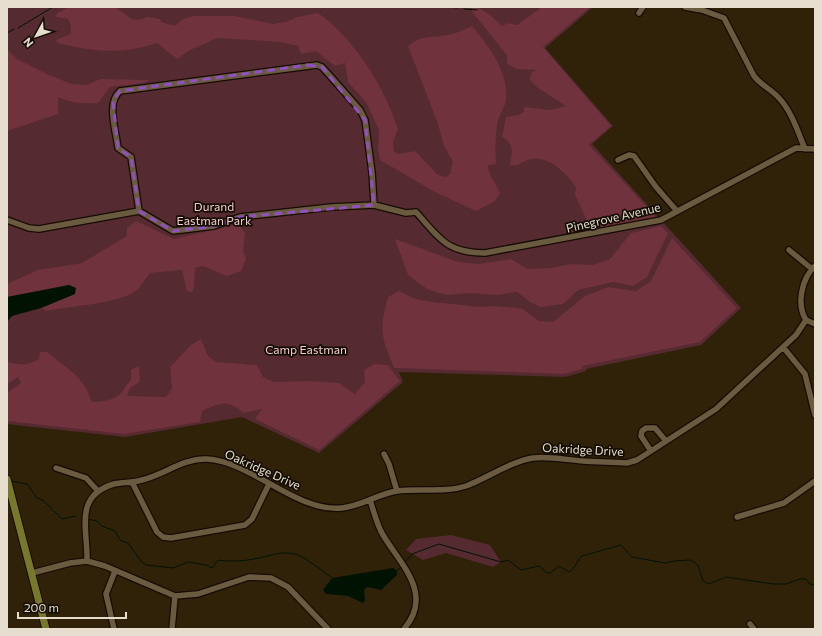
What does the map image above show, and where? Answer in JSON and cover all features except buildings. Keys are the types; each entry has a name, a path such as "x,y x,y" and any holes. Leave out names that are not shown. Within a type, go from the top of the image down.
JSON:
{"main road":[{"path":"7,479 46,629"}],"street":[{"path":"639,13 643,7"},
{"path":"685,7 702,10 724,18 758,82 779,98 786,108 805,149"},
{"path":"7,220 29,228 39,229 139,211 173,231 214,226 240,217 374,204 372,172 365,120 360,110 322,67 312,65 120,92 115,96 113,101 113,113 118,148 131,157 139,211"},
{"name":"Pinegrove Avenue","path":"374,204 406,214 416,212 440,240 454,249 468,253 485,253 661,220 796,148 815,149"},
{"path":"618,160 629,155 634,156 656,187 677,211"},
{"path":"789,250 814,267 804,279 802,289 802,310 806,320 815,324"},
{"name":"Oakridge Drive","path":"98,491 116,484 151,478 190,461 206,459 225,462 269,484 326,507 345,508 397,491 459,488 532,459 546,458 627,463 637,460 716,409 800,331 806,320"},
{"path":"783,347 805,374 815,415"},
{"path":"651,451 641,436 642,431 646,428 655,428 666,441"},
{"path":"384,454 390,464 397,491"},
{"path":"56,468 86,478 98,491 90,499 85,511 87,561"},
{"path":"737,517 784,503 815,481"},
{"path":"132,482 157,532 163,537 171,538 245,525 252,519 269,484"},
{"path":"370,500 382,534 405,568 414,586 416,602 415,609 404,629"},
{"path":"32,572 70,563 87,561 175,596 204,593 249,577 271,578 288,587 328,629"},
{"path":"114,629 106,594 115,571"},
{"path":"172,629 175,596"},
{"path":"750,624 754,629"}],"highlighted area":[{"path":"308,65 322,67 365,120 374,205 240,217 214,226 173,231 139,211 131,157 118,148 113,101 120,91"}],"green space":[{"name":"Durand Eastman Park","path":"7,7 593,7 545,48 613,126 592,144 741,308 701,345 586,369 586,371 565,377 399,372 403,382 319,453 242,417 125,437 7,424"},
{"path":"451,535 490,545 501,562 493,567 446,553 423,560 406,550 416,539"}],"shaded area":[{"path":"70,7 115,7 132,19 138,20 148,17 160,19 161,22 175,26 183,19 194,16 235,16 273,24 318,13 331,23 356,50 367,65 385,97 398,129 393,142 394,152 399,154 415,151 438,175 446,177 450,174 453,162 444,146 438,124 408,46 419,39 454,33 472,26 485,42 496,60 504,79 506,90 504,108 498,120 497,126 496,164 488,165 489,172 500,193 495,201 476,211 435,192 380,160 378,148 379,130 366,102 348,82 345,63 335,66 316,51 301,54 298,46 280,42 217,38 190,50 177,59 157,43 144,47 119,51 96,50 71,46 58,43 56,40 70,34 71,26 68,19 56,17 57,13"},
{"path":"471,7 476,7 484,11 492,16 502,26 508,23 517,25 542,7 590,7 543,47 611,126 589,145 658,219 646,219 592,231 575,195 576,187 562,171 545,160 538,159 531,159 518,165 510,165 512,149 509,143 502,137 506,117 518,115 524,112 524,107 550,110 566,106 538,88 530,80 531,73 536,70 517,69 507,64 507,55 473,13"},
{"path":"7,49 17,59 49,75 72,84 87,85 100,79 149,80 145,83 110,87 98,103 77,103 58,97 58,114 7,131"},
{"path":"136,221 174,239 238,224 245,233 243,251 246,259 241,271 227,276 203,266 195,268 194,288 192,292 187,291 182,270 150,273 141,286 129,295 94,304 46,311 41,308 75,294 69,285 7,297 7,284 38,270 82,263 127,236 127,228"},
{"path":"661,226 668,233 647,277 633,286 613,282 578,290 563,304 540,307 530,302 517,292 497,295 470,293 446,295 427,289 408,275 395,239 458,262 478,264 511,259 527,269 551,268 571,264 593,265 610,259 631,233"},
{"path":"672,238 737,308 700,342 582,366 582,369 564,374 394,368 384,341 383,318 388,297 399,291 415,299 433,302 481,307 496,306 523,309 539,321 553,322 585,296 608,287 636,291 651,281"},
{"path":"69,285 76,288 75,294 41,308 12,316 7,322 7,297"},
{"path":"201,339 208,356 216,362 257,365 263,377 274,382 309,381 339,383 355,394 365,382 364,370 374,364 388,365 400,381 319,450 255,419 262,409 244,413 228,404 219,404 202,411 200,422 124,434 7,421 7,393 21,383 18,377 7,383 7,362 27,364 39,359 40,352 47,352 76,375 86,388 92,402 108,400 119,395 131,380 131,370 139,366 140,382 130,388 127,396 166,397 172,388 170,367 191,345"},
{"path":"393,568 397,571 397,575 381,590 367,587 364,590 365,601 363,603 348,596 326,594 323,590 332,578"}],"waterway":[{"path":"18,28 53,7"},
{"path":"450,7 457,8"},
{"path":"464,9 477,10"},
{"path":"7,33 14,29"},
{"path":"11,481 27,484 37,498 43,500 62,519 76,516"},
{"path":"88,519 97,521 102,526 115,531 121,541 128,543 141,561 146,565 173,568 188,562 206,565 212,568 218,560 244,560 288,553 301,556 332,578"},
{"path":"405,562 412,554 439,544 501,562 508,560 521,570 539,566 547,573 550,573 559,566 569,572 573,569 582,556 621,545 632,557 665,563 690,560 698,565 703,581 709,584 726,577 773,584 786,584 800,579 806,579 810,584 815,585"},
{"path":"397,571 401,567"}],"park label":[{"name":"Camp Eastman","path":"306,349"}]}
